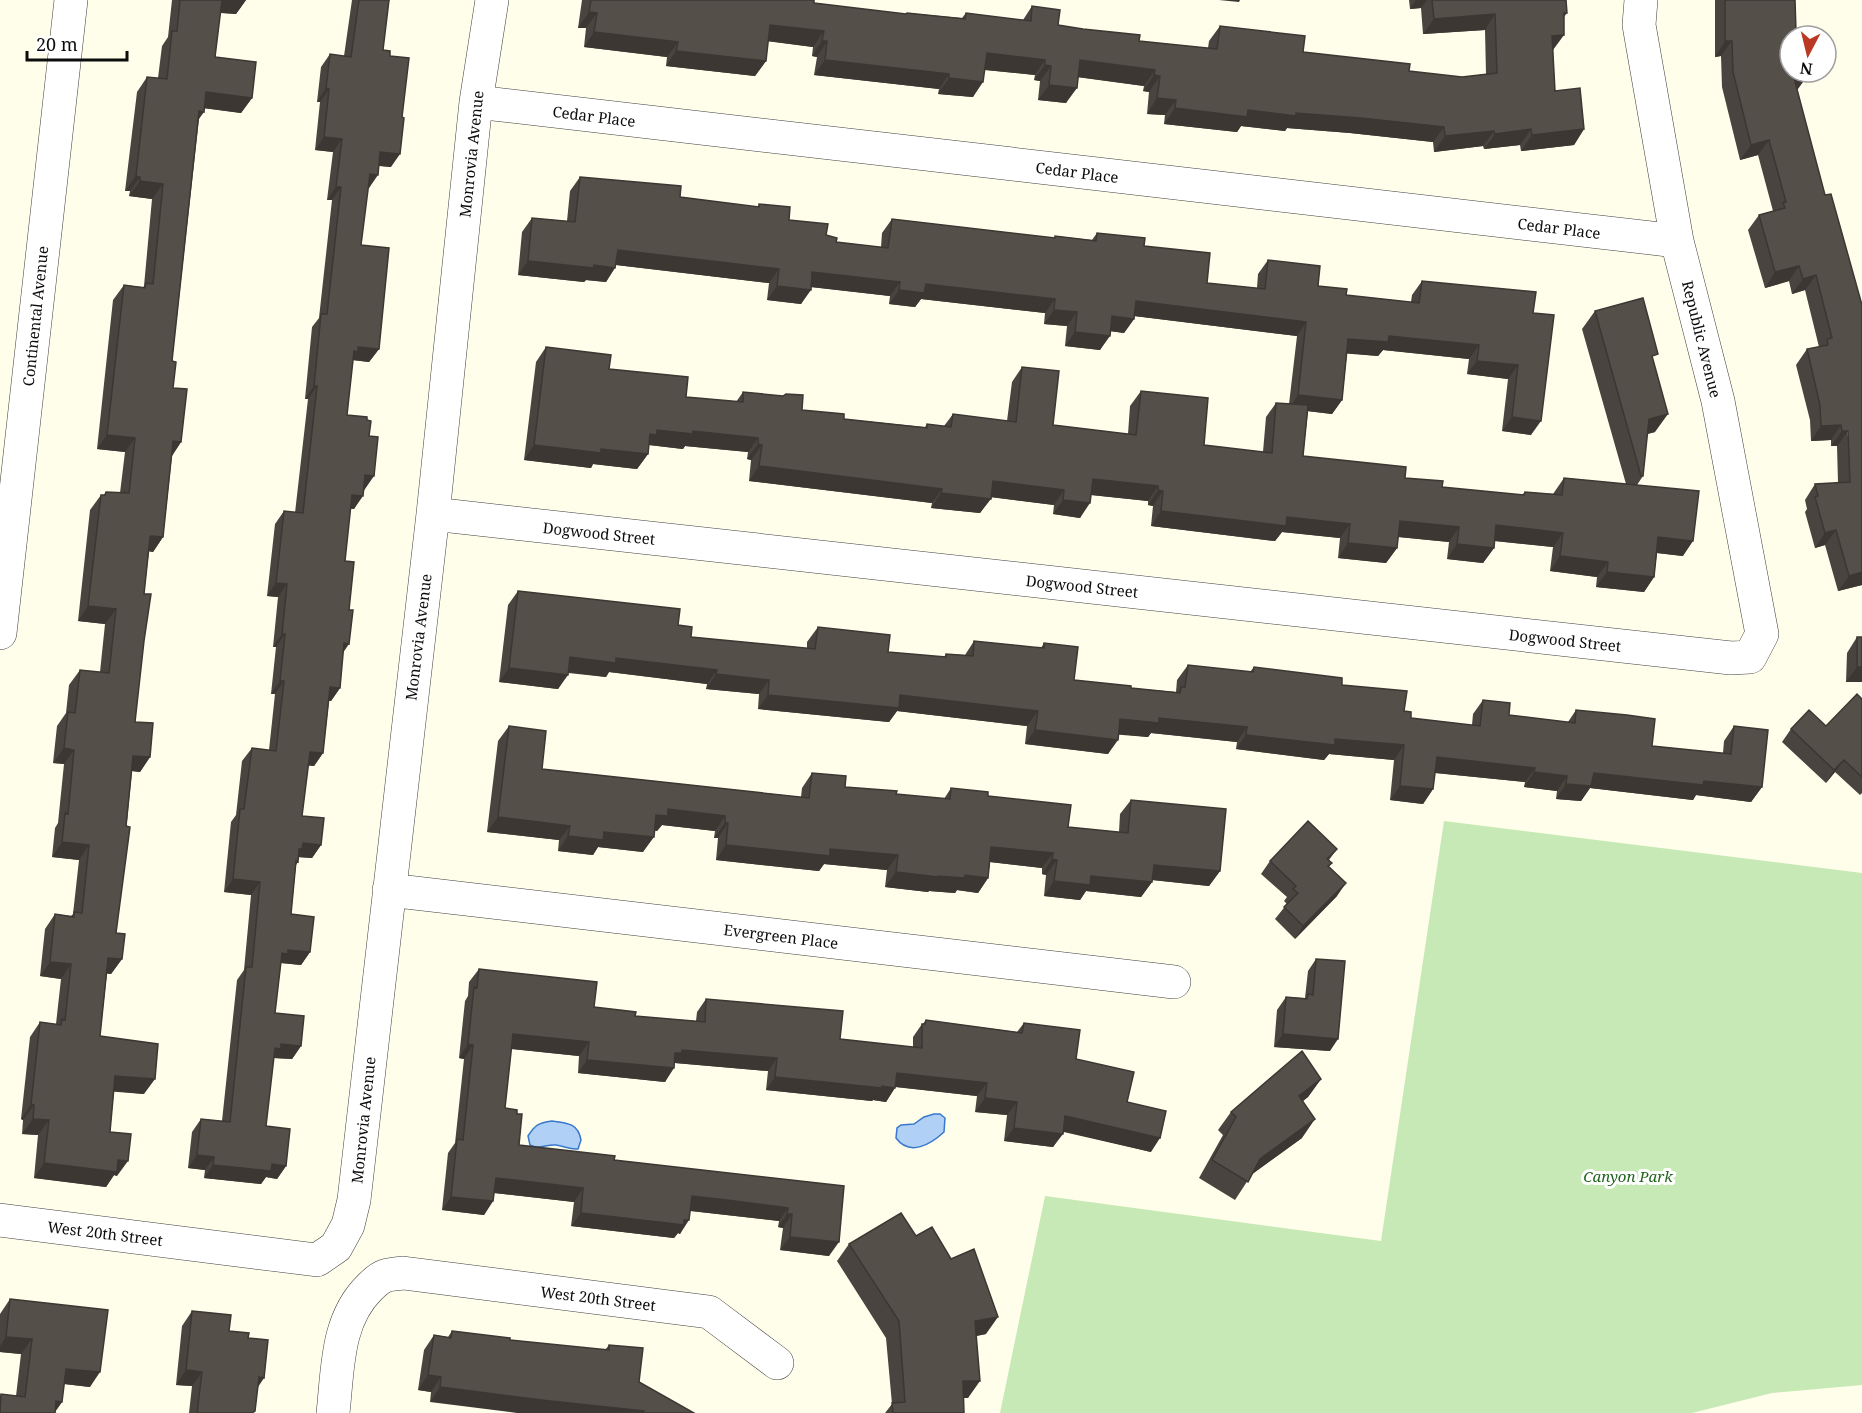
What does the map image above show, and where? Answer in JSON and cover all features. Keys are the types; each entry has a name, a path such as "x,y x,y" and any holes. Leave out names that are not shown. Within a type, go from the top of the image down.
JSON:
{"street":[{"name":"Continental Avenue","path":"0,633 71,0"},
{"name":"Monrovia Avenue","path":"317,1260 336,1247 348,1225 354,1200 433,514 476,102 492,0"},
{"name":"Republic Avenue","path":"1641,0 1639,25 1677,241 1718,401 1762,634 1750,657 1731,658"},
{"name":"Cedar Place","path":"476,102 1677,241"},
{"name":"Dogwood Street","path":"433,514 1731,658"},
{"name":"Evergreen Place","path":"388,890 1174,982"},
{"name":"West 20th Street","path":"0,1220 317,1260"},
{"name":"West 20th Street","path":"333,1413 342,1336 352,1309 364,1293 385,1275 403,1273 709,1312 777,1363"}],"green space":[{"name":"Canyon Park","path":"1444,821 1862,873 1862,1385 1772,1393 1692,1413 1000,1413 1045,1196 1381,1241"}],"water":[{"path":"934,1114 940,1114 945,1118 944,1132 933,1141 914,1148 902,1144 896,1138 897,1128 901,1125 914,1124"},
{"path":"552,1121 567,1123 577,1130 581,1140 578,1149 556,1145 536,1147 530,1145 528,1136 533,1129 537,1125"}],"building":[{"path":"180,0 222,0 215,57 256,62 252,98 206,92 204,112 199,111 172,361 176,362 173,388 187,389 181,442 173,441 163,537 150,537 144,594 151,594 135,722 153,723 150,757 133,756 126,826 130,827 116,933 125,934 122,959 108,958 100,1036 158,1044 155,1079 115,1076 110,1132 131,1134 128,1161 118,1160 117,1172 44,1163 49,1120 33,1119 34,1105 31,1104 40,1022 61,1025 62,1019 65,1020 71,964 50,962 55,914 74,917 74,912 82,913 89,845 62,842 65,813 68,814 74,750 64,748 68,712 75,713 80,670 109,673 116,609 88,606 101,495 105,495 106,492 129,493 135,438 107,435 124,285 145,288 146,283 153,284 163,184 140,181 140,177 136,176 147,77 167,79 172,31 177,31"},
{"path":"359,0 389,0 383,50 390,51 390,56 409,58 400,154 380,152 378,175 370,174 361,245 389,248 379,349 358,347 358,352 354,351 347,415 367,417 367,420 371,421 369,436 378,437 374,476 365,475 363,496 352,495 345,561 354,562 349,610 353,610 349,644 344,643 340,688 330,687 323,753 310,752 302,816 324,818 321,845 303,843 302,849 299,849 298,862 296,861 291,914 314,917 310,952 288,950 288,954 282,953 275,1013 304,1016 301,1046 281,1044 281,1049 275,1048 266,1126 290,1129 286,1166 272,1164 271,1171 213,1165 214,1157 197,1155 201,1119 230,1122 246,967 252,967 260,882 233,879 240,809 244,809 252,748 276,751 284,681 280,681 287,584 276,583 284,511 303,513 317,386 314,386 321,314 327,314 341,187 336,187 342,139 324,137 329,89 326,88 330,54 351,57"},
{"path":"591,0 814,0 814,3 906,14 965,19 966,13 1031,21 1032,6 1060,10 1058,25 1140,35 1139,41 1217,49 1220,26 1305,36 1303,52 1410,64 1409,71 1462,77 1497,73 1495,14 1434,19 1432,0 1566,0 1564,35 1552,36 1555,91 1580,88 1584,129 1532,135 1531,129 1495,134 1494,131 1445,136 1444,127 1361,118 1296,113 1296,116 1248,110 1247,117 1175,108 1176,100 1157,98 1160,76 1154,75 1155,70 1080,60 1077,88 1049,85 1051,66 1045,65 1045,60 987,53 983,82 949,78 949,74 825,60 827,41 822,41 824,31 770,25 766,61 676,51 678,42 594,32 597,13 589,12"},
{"path":"1725,0 1795,0 1796,24 1778,24 1778,84 1796,84 1825,195 1831,194 1862,305 1862,572 1849,576 1836,530 1825,533 1815,497 1818,496 1815,484 1850,482 1848,431 1842,431 1841,425 1821,426 1820,405 1807,349 1828,345 1827,339 1832,338 1816,275 1803,279 1799,266 1775,272 1759,215 1785,208 1783,203 1786,202 1769,140 1751,145 1733,72 1732,41 1725,41"},
{"path":"580,177 681,186 680,197 759,207 759,204 790,207 789,220 828,224 826,235 837,238 836,242 888,248 892,219 1096,241 1097,233 1145,238 1144,246 1210,253 1207,283 1265,289 1268,260 1320,266 1318,286 1347,289 1346,295 1419,303 1422,281 1536,292 1533,313 1554,315 1541,421 1512,417 1518,365 1477,361 1479,345 1389,336 1388,342 1348,339 1342,400 1298,395 1306,322 1136,301 1134,319 1112,316 1110,336 1075,332 1077,312 1054,310 1055,299 926,284 924,293 899,290 900,282 812,272 811,290 777,286 779,269 618,250 615,268 528,261 532,218 575,222"},
{"path":"1643,298 1658,354 1652,356 1668,414 1649,419 1643,476 1641,476 1595,311"},
{"path":"546,347 611,355 609,369 688,377 686,397 743,402 743,392 783,396 786,394 803,395 802,410 844,414 844,419 927,428 927,424 951,427 953,414 1016,422 1022,367 1059,371 1053,425 1136,435 1141,391 1208,398 1204,445 1272,453 1276,403 1308,405 1303,456 1406,467 1405,478 1443,481 1442,487 1524,495 1525,492 1562,495 1564,478 1699,491 1693,541 1658,537 1654,577 1607,572 1608,562 1560,556 1563,533 1496,525 1494,548 1457,544 1459,527 1400,521 1397,548 1348,543 1350,524 1287,517 1286,526 1161,511 1163,491 1158,490 1158,486 1093,479 1090,503 1063,500 1064,490 993,481 991,499 941,493 942,489 759,466 762,445 758,444 758,438 693,431 693,434 657,430 657,435 650,434 648,454 601,449 601,453 534,445"},
{"path":"518,591 680,609 678,625 692,627 691,637 815,649 818,627 890,635 888,652 946,657 946,654 973,656 974,641 1044,648 1044,643 1078,647 1074,680 1131,686 1131,688 1180,693 1181,687 1185,687 1188,665 1253,672 1254,667 1342,678 1342,685 1407,691 1404,711 1411,712 1411,718 1480,726 1483,700 1510,703 1509,715 1575,723 1576,710 1627,715 1655,719 1652,746 1731,754 1734,726 1768,730 1762,787 1704,781 1703,785 1594,773 1591,786 1566,784 1567,776 1534,772 1535,768 1437,757 1433,789 1400,786 1404,745 1335,739 1335,745 1246,735 1247,727 1159,718 1159,723 1120,719 1118,740 1035,730 1038,711 900,695 899,708 768,695 769,680 716,674 717,670 616,658 616,663 570,657 568,675 509,668"},
{"path":"1857,637 1862,637 1862,667 1857,667"},
{"path":"1857,694 1862,699 1862,777 1844,760 1834,770 1791,729 1809,710 1826,726"},
{"path":"509,726 546,731 542,769 809,798 812,773 846,776 845,787 897,791 896,794 950,799 951,788 988,792 988,796 1071,805 1068,827 1128,833 1131,800 1226,809 1220,871 1154,865 1152,882 1091,876 1090,885 1054,881 1057,860 1052,859 1053,853 991,847 988,878 965,875 965,878 938,877 896,872 898,855 830,849 830,856 726,845 728,823 725,823 725,816 668,809 668,816 656,815 654,837 604,832 603,840 568,836 570,826 498,817"},
{"path":"1308,821 1337,849 1327,859 1332,863 1328,866 1346,883 1303,926 1284,907 1298,893 1293,889 1296,886 1270,861"},
{"path":"1316,959 1345,961 1338,1039 1283,1034 1286,997 1307,999 1308,994 1313,995"},
{"path":"479,969 597,982 594,1007 636,1012 635,1016 705,1022 706,999 843,1011 840,1039 922,1048 922,1024 925,1024 926,1020 1022,1033 1024,1023 1080,1030 1076,1059 1134,1072 1127,1102 1166,1111 1160,1138 1065,1116 1063,1134 1014,1128 1017,1102 985,1098 987,1083 897,1073 895,1088 882,1086 882,1088 775,1077 777,1058 682,1050 682,1053 675,1053 674,1068 587,1060 589,1042 513,1034 505,1108 517,1110 517,1114 522,1114 519,1145 615,1156 614,1160 844,1186 839,1242 790,1237 792,1214 787,1214 788,1208 727,1200 692,1196 689,1220 684,1220 684,1225 581,1213 583,1188 496,1178 493,1201 451,1197 457,1139 463,1140 473,1045 468,1044 474,987 477,988"},
{"path":"1302,1051 1321,1079 1299,1096 1315,1119 1260,1159 1248,1182 1212,1160 1236,1117 1231,1112"},
{"path":"901,1213 916,1236 932,1227 951,1259 974,1249 998,1317 975,1321 980,1381 963,1381 964,1413 893,1413 892,1403 905,1402 899,1321 849,1244"},
{"path":"10,1299 108,1310 100,1372 66,1369 62,1402 56,1401 55,1413 0,1413 1,1394 25,1397 32,1339 6,1337"},
{"path":"192,1311 231,1315 229,1331 249,1333 248,1338 268,1340 264,1378 259,1377 255,1411 252,1413 197,1413 202,1372 186,1370"},
{"path":"452,1331 510,1338 510,1340 609,1350 609,1345 643,1348 639,1382 694,1413 643,1413 644,1411 440,1387 441,1377 428,1375 434,1335 451,1338"}]}
